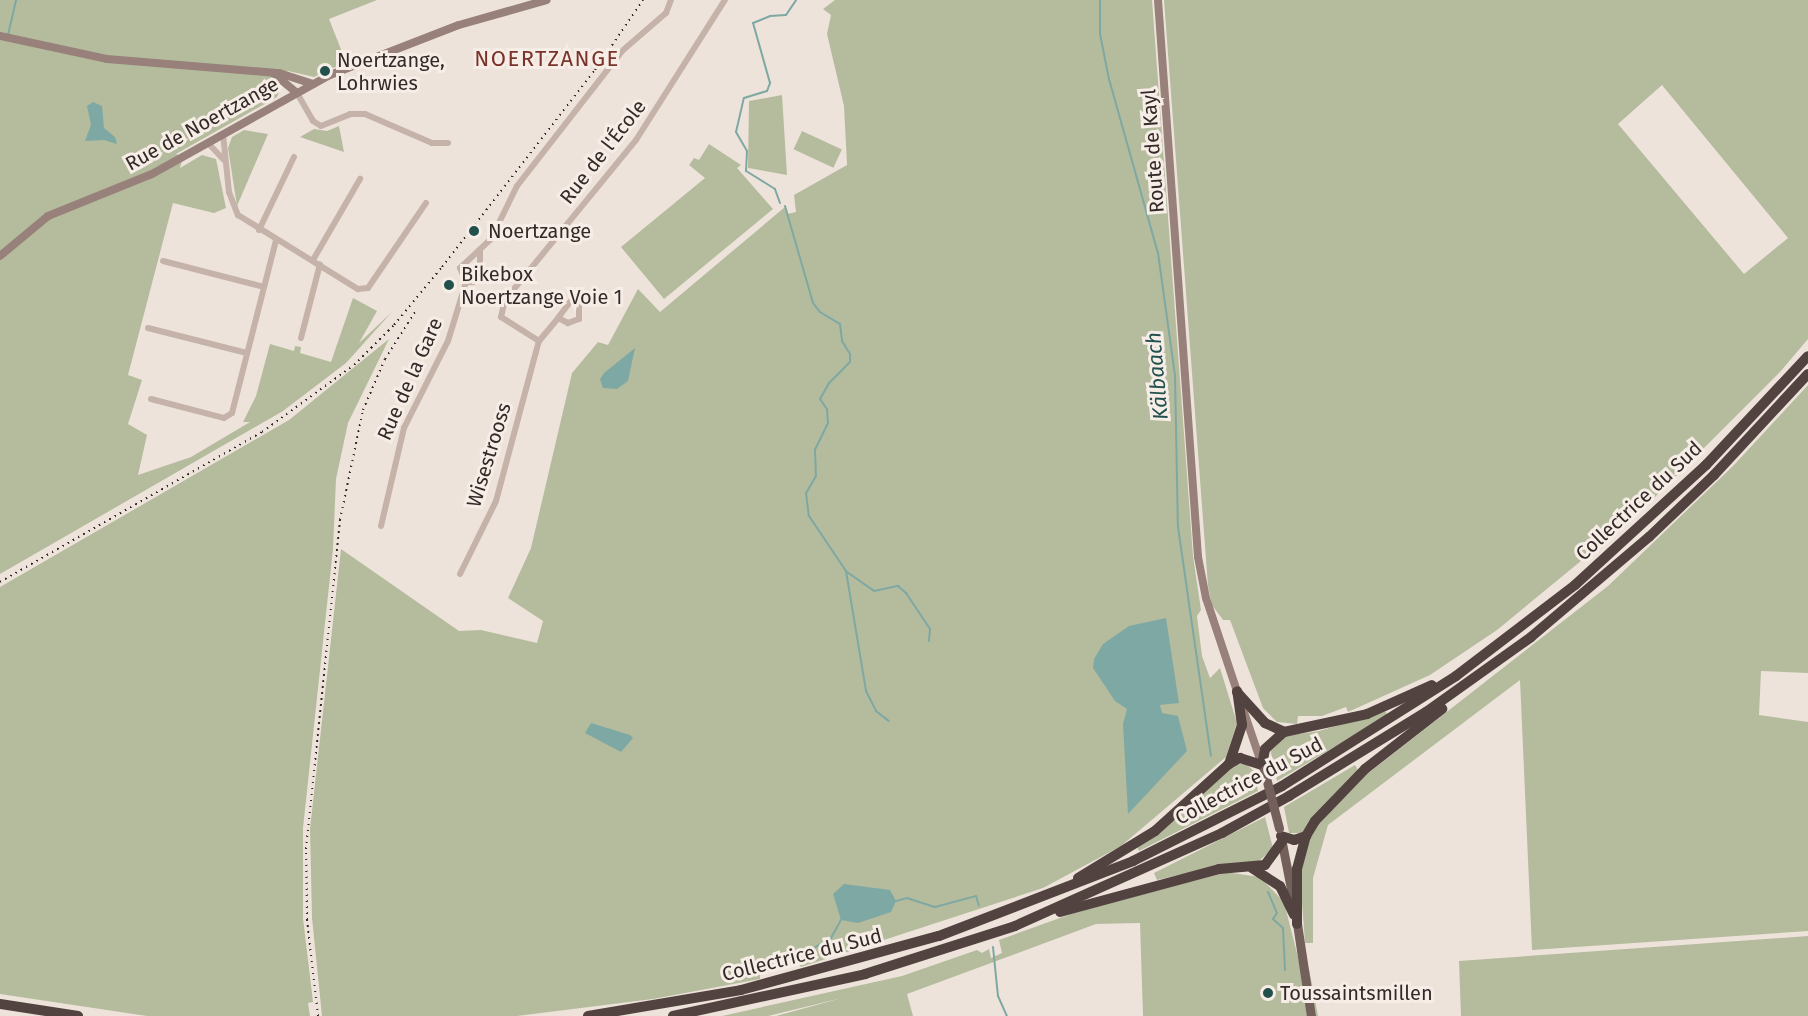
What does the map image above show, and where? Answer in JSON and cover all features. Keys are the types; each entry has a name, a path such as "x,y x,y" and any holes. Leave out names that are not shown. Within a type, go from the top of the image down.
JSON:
{"highway":[{"name":"Collectrice du Sud","path":"588,1016 668,1005 809,975 939,936 1030,904 1133,861 1282,786 1370,733 1470,666 1575,585 1657,513 1808,356"},
{"name":"Collectrice du Sud","path":"673,1016 865,974 1015,926 1222,832 1349,761 1472,681 1531,637 1649,537 1714,475 1808,374"},
{"path":"1030,904 1155,831 1229,764 1240,758 1263,768 1265,749 1284,732 1367,714 1470,666"},
{"path":"1297,924 1297,869 1306,836 1346,786 1472,681"},
{"path":"1237,691 1265,723 1284,732"},
{"path":"1229,764 1242,725 1237,691"},
{"path":"1015,926 1160,883 1219,869 1252,868 1273,859 1281,835 1294,840 1306,836"},
{"path":"1252,868 1280,886 1297,924"},
{"path":"0,1004 78,1016"}],"main road":[{"name":"Rue de Noertzange","path":"0,256 48,216 152,174 313,84 423,37 547,0"},
{"name":"Route de Kayl","path":"1158,0 1199,567 1263,768"},
{"path":"0,36 118,60 273,73 291,76 313,84"},
{"path":"273,73 297,93"},
{"path":"291,76 297,93"},
{"path":"281,79 283,101"},
{"path":"1263,768 1281,835 1311,1016"}],"street":[{"name":"Rue de la Gare","path":"480,251 480,276 473,282 466,282 461,278 460,268 470,256 480,251 496,230 517,186 622,51 666,13 670,0"},
{"name":"Rue de l'École","path":"539,341 501,317 505,300 636,140 725,0"},
{"path":"297,93 313,121 321,126 350,114 364,114 432,143 448,143"},
{"path":"223,134 224,161 232,204 238,215 358,289 368,288 426,203"},
{"path":"208,143 224,161"},
{"path":"259,230 294,157"},
{"path":"313,260 360,179"},
{"path":"151,399 228,417 276,240"},
{"path":"163,261 264,287"},
{"path":"301,338 320,264"},
{"name":"Rue de la Gare","path":"381,526 404,428 448,341 466,282"},
{"name":"Wisestrooss","path":"460,574 496,501 539,341 558,318"},
{"path":"148,328 247,353"}],"green space":[{"path":"0,0 377,0 329,19 346,62 314,77 288,71 273,73 281,88 277,97 176,154 183,157 180,168 202,155 216,159 226,208 214,213 173,203 128,375 142,380 128,424 147,435 138,475 191,457 250,422 243,422 256,396 270,344 294,351 295,346 301,347 300,353 331,362 353,298 377,311 359,343 392,312 346,363 283,411 0,574"},
{"path":"835,0 1152,0 1193,556 1201,610 1197,616 1202,656 1210,678 1220,668 1237,723 1226,757 1121,846 1043,888 801,967 796,959 760,969 760,979 653,999 517,1016 322,1016 312,918 310,829 341,549 459,631 481,630 537,643 543,621 508,598 531,548 572,373 598,342 608,345 638,289 660,312 785,207 787,214 796,212 794,195 847,165 844,106 827,34 831,15 823,9"},
{"path":"1164,0 1808,0 1808,339 1780,372 1638,514 1497,630 1430,675 1348,712 1346,707 1322,716 1298,716 1297,724 1277,722 1263,708 1230,620 1223,620 1212,605 1208,586","holes":["1662,85 1788,238 1744,274 1618,124"]},
{"path":"782,95 787,175 748,168 749,101"},
{"path":"339,126 344,152 300,137 314,129 327,131"},
{"path":"244,130 268,134 237,206 228,148 232,137"},
{"path":"802,131 842,150 833,168 794,149"},
{"path":"709,144 741,165 737,168 773,209 664,299 621,247 705,178 689,165 694,158 699,160"},
{"path":"389,339 348,423 336,479 333,549 303,828 303,918 313,1002 308,1003 310,1016 147,1016 0,994 0,587 289,420"},
{"path":"1808,385 1808,673 1761,671 1759,715 1808,722 1808,931 1532,950 1520,680 1328,825 1313,878 1313,943 1305,943 1300,875 1308,843 1315,829 1357,782 1608,586 1733,466"},
{"path":"1385,711 1388,715 1277,781 1270,748 1285,736 1319,731"},
{"path":"1245,763 1254,771 1258,791 1139,851 1137,847 1175,819 1232,766"},
{"path":"1355,765 1358,770 1302,833 1289,833 1284,807"},
{"path":"1265,817 1273,848 1258,862 1208,868 1157,880 1154,873"},
{"path":"1225,872 1260,877 1284,902 1301,969 1309,969 1318,1016 1143,1016 1140,923 1096,924 907,994 913,1016 776,1016 842,998 768,1016 722,1016 902,976 977,950 982,953 989,949 991,958 1002,953 999,940 1071,914"},
{"path":"1808,936 1808,1016 1461,1016 1459,961"}],"water":[{"path":"93,102 102,106 104,128 115,137 117,144 104,140 85,141 91,125 87,106"},
{"path":"635,348 628,381 617,389 603,388 600,379 604,373"},
{"path":"1166,618 1179,703 1160,705 1162,713 1178,716 1187,751 1128,814 1123,724 1127,709 1115,701 1093,668 1094,659 1103,644 1129,626"},
{"path":"591,723 630,735 633,738 621,752 585,733"},
{"path":"844,884 890,890 896,901 891,912 858,923 841,920 833,894"}],"waterway":[{"path":"8,35 16,0"},
{"path":"780,203 775,189 746,171 747,151 736,132 744,98 767,91 770,83 753,23 770,16 786,15 796,0"},
{"name":"Kälbaach","path":"1100,0 1100,34 1109,79 1158,253 1175,375 1178,527 1211,756"},
{"path":"785,206 813,303 820,312 840,324 842,341 850,354 850,362 829,383 820,399 827,409 828,423 815,450 816,476 806,493 809,516 846,571 866,691 876,711 889,721"},
{"path":"847,572 874,591 898,586 906,593 930,629 929,641"},
{"name":"Kälbaach","path":"1268,892 1277,913 1273,919 1283,928 1285,970"},
{"path":"896,901 907,898 935,907 976,896 979,906"},
{"path":"809,951 831,938 841,920"},
{"path":"993,947 998,996 1007,1016"}],"railway":[{"path":"0,582 262,432 354,365 394,325 442,267 595,70 643,0"},
{"path":"318,1016 307,920 306,849 340,520 363,410 385,359 417,309"}],"place":[{"name":"Noertzange, Lohrwies","path":"325,71"},
{"name":"Noertzange","path":"474,231"},
{"name":"Bikebox Noertzange Voie 1","path":"449,285"},
{"name":"Toussaintsmillen","path":"1268,993"}],"district":[{"name":"NOERTZANGE","path":"547,59"}]}
